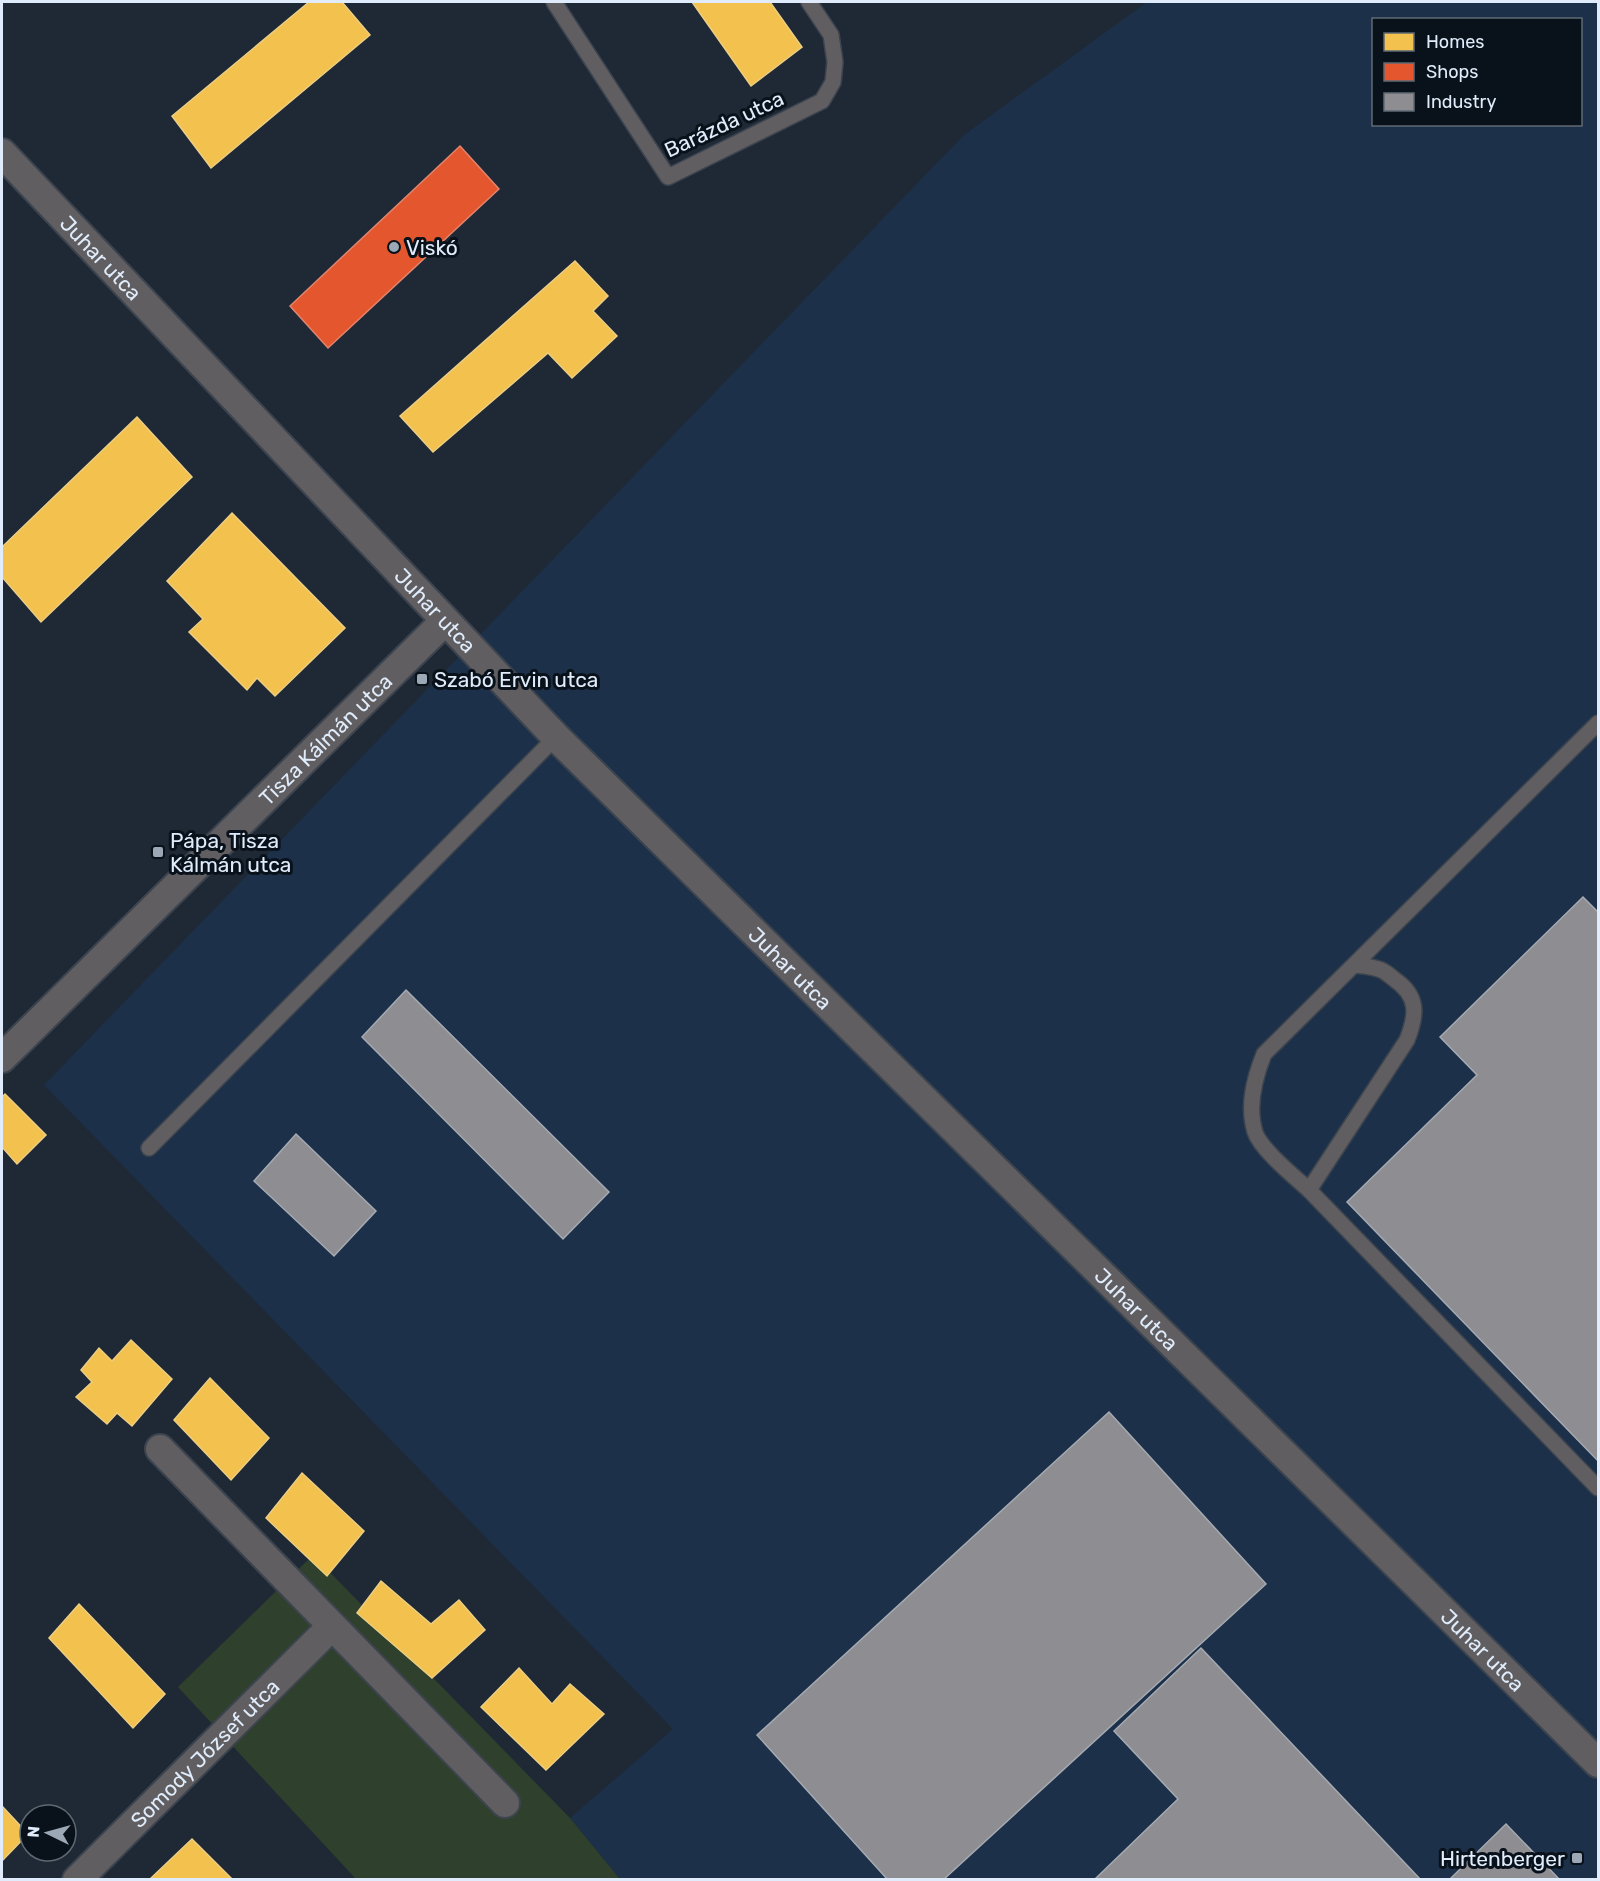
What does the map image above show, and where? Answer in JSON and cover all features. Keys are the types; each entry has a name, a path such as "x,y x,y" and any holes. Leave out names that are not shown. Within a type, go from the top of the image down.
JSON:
{"street":[{"name":"Juhar utca","path":"2,153 556,737 1599,1763"},
{"name":"Tisza Kálmán utca","path":"2,1058 445,621"},
{"path":"160,1449 505,1803"},
{"name":"Somody József utca","path":"76,1880 332,1626"}],"lane":[{"name":"Barázda utca","path":"554,2 668,177 822,101 832,82 836,62 831,35 809,2"},
{"path":"1599,723 1264,1054 1256,1075 1252,1097 1256,1134 1276,1160 1310,1190 1599,1488"},
{"path":"149,1148 556,737"},
{"path":"1310,1190 1407,1040 1413,1024 1415,1006 1408,991 1379,969 1355,965"}],"shaded area":[{"path":"1147,2 1598,2 1598,1879 620,1879 570,1818 673,1729 44,1085 964,135"}],"green space":[{"path":"313,1555 570,1818 620,1879 356,1879 178,1687"}],"building: Homes":[{"path":"309,2 342,2 370,35 211,168 172,116"},
{"path":"692,2 770,2 802,47 751,86"},
{"path":"575,261 608,296 593,311 617,336 572,378 548,353 433,452 400,416"},
{"path":"137,417 192,477 41,622 2,577 2,547"},
{"path":"232,513 345,628 275,696 257,678 247,690 189,632 203,619 167,581"},
{"path":"5,1094 46,1135 17,1164 2,1147 2,1097"},
{"path":"131,1340 172,1379 132,1426 117,1413 107,1424 76,1397 92,1382 81,1370 99,1348 112,1361"},
{"path":"210,1378 269,1438 231,1480 174,1420"},
{"path":"302,1473 364,1531 327,1576 266,1518"},
{"path":"381,1581 431,1624 459,1600 485,1630 432,1678 357,1613"},
{"path":"79,1604 165,1694 133,1728 49,1638"},
{"path":"519,1668 552,1704 570,1684 604,1714 546,1770 481,1707"},
{"path":"2,1806 18,1823 18,1844 2,1861"},
{"path":"192,1839 233,1880 149,1880"}],"building: Shops":[{"name":"Viskó","path":"460,146 499,189 328,348 290,306"}],"building: Industry":[{"path":"1583,897 1598,912 1598,1461 1347,1202 1477,1075 1440,1037"},
{"path":"406,990 609,1192 563,1239 362,1037"},
{"path":"296,1134 376,1211 334,1256 254,1181"},
{"path":"1109,1412 1266,1584 943,1880 888,1880 757,1735"},
{"path":"1201,1648 1421,1880 1094,1880 1178,1799 1114,1731"},
{"path":"1506,1824 1560,1880 1449,1880"}],"place":[{"name":"Viskó","path":"394,247"},
{"name":"Szabó Ervin utca","path":"422,679"},
{"name":"Pápa, Tisza Kálmán utca","path":"158,852"},
{"name":"Hirtenberger","path":"1577,1858"}]}
